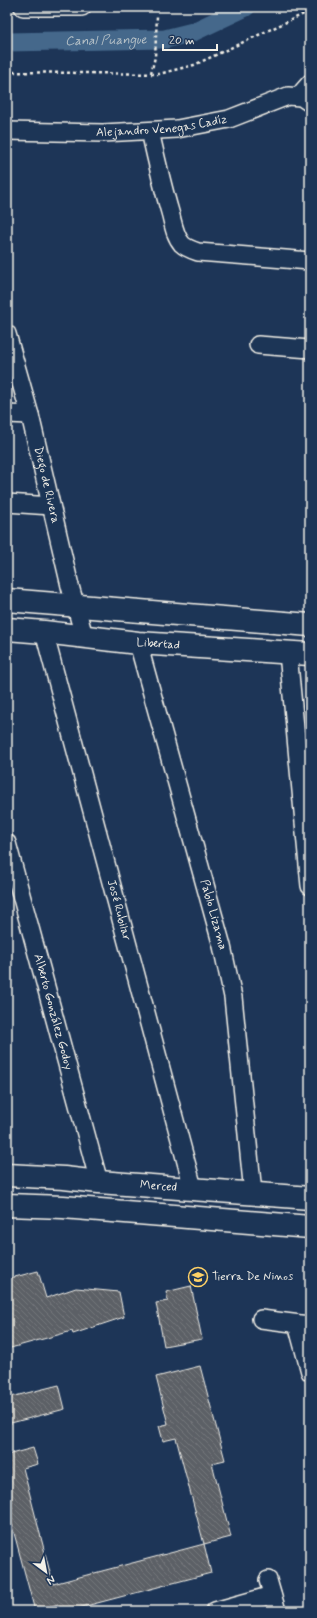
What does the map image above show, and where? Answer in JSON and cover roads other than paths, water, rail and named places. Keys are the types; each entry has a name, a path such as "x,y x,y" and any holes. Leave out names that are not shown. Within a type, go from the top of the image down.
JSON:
{"street":[{"path":"23,7 82,7"},
{"path":"305,100 302,91 310,83"},
{"name":"Alejandro Venegas Cadíz","path":"7,131 64,133 178,129 203,125 249,112 281,97 294,95 305,100"},
{"path":"150,131 174,228 177,237 182,244 198,252 310,261"},
{"name":"Diego de Rivera","path":"7,334 30,415 84,636"},
{"path":"258,345 310,348"},
{"path":"7,414 30,415"},
{"path":"7,503 51,506"},
{"path":"7,600 310,625"},
{"name":"Libertad","path":"7,629 138,642 310,654"},
{"name":"José Rubilar","path":"44,632 193,1188"},
{"name":"Pablo Lizama","path":"138,642 222,946 234,997 253,1193"},
{"path":"288,653 310,886"},
{"name":"Alberto González Godoy","path":"7,843 99,1182"},
{"name":"Merced","path":"7,1174 310,1198"},
{"path":"7,1205 63,1207 310,1228"},
{"path":"261,1319 304,1324 310,1372"},
{"path":"215,1611 272,1596"}],"waterway":[{"name":"Canal Puangue","path":"7,42 165,39 193,32 246,7"}],"place":[{"name":"Tierra De Ninos","path":"198,1277"}]}
